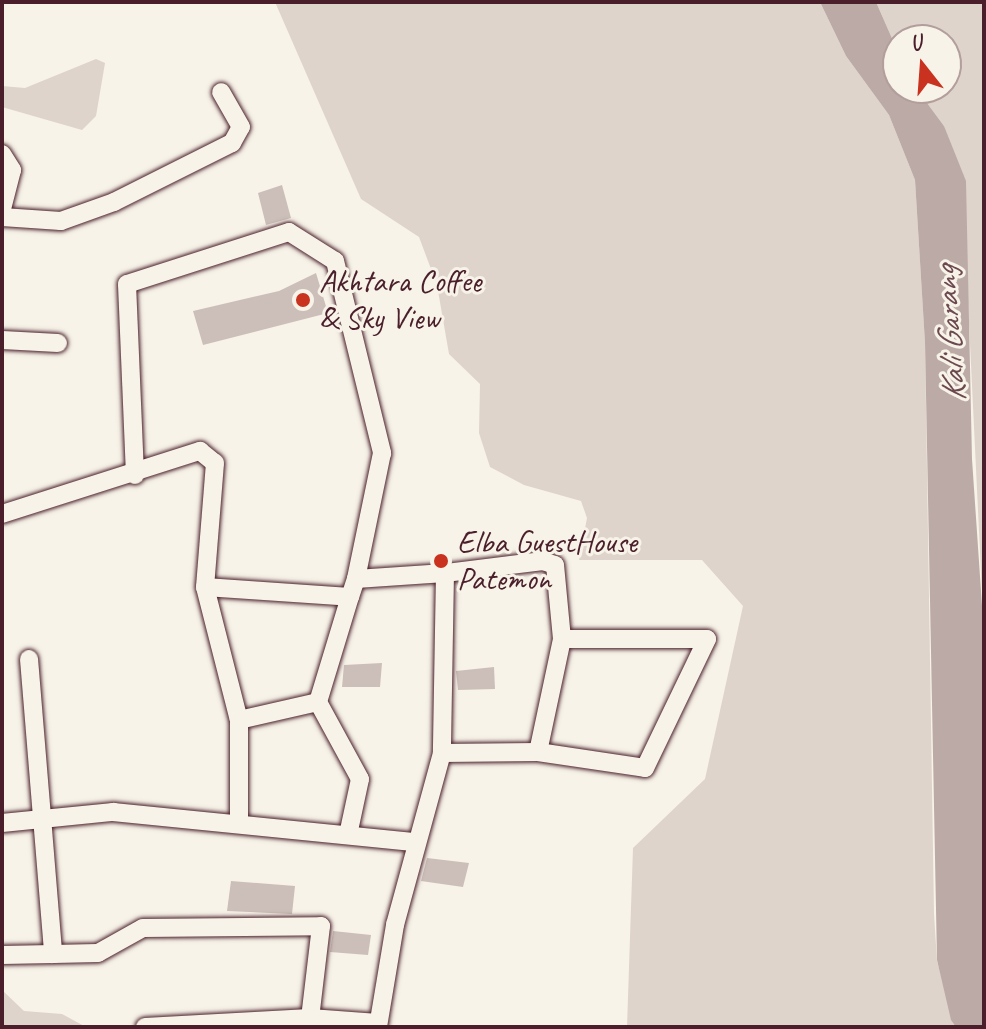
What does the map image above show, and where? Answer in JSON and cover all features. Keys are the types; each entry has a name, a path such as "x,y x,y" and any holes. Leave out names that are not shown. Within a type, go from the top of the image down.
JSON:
{"street":[{"path":"2,217 61,221 114,202 232,143 241,127 221,92"},
{"path":"2,154 12,170 2,209"},
{"path":"135,475 127,284 289,232 335,261 382,453 353,588 318,702 360,779 348,835"},
{"path":"2,340 58,343"},
{"path":"2,514 135,475 200,451 211,453 215,463 205,587 239,720 239,824"},
{"path":"205,587 353,588 543,561 555,565 562,639 538,752"},
{"path":"145,1027 310,1018 378,1025 416,842 442,753 445,573"},
{"path":"442,753 538,752 645,768 707,639 562,639"},
{"path":"29,659 53,954"},
{"path":"239,720 318,702"},
{"path":"2,823 113,812 416,842"},
{"path":"2,955 98,953 143,928 321,926 310,1018"}],"shaded area":[{"path":"275,2 820,2 846,56 889,115 915,180 925,343 934,914 937,961 956,1027 627,1027 633,848 705,779 743,606 702,560 579,560 587,518 581,501 524,485 490,467 479,433 480,384 449,354 437,285 419,237 361,199"},
{"path":"876,2 984,2 984,635 968,302 944,126 928,104 962,104 962,24 886,24"},
{"path":"96,59 105,63 96,116 82,130 2,107 2,86 25,88"},
{"path":"2,990 24,1011 62,1014 86,1027 2,1027"}],"water":[{"name":"Kali Garang","path":"820,2 876,2 886,24 882,24 882,104 928,104 944,126 966,181 972,459 984,635 984,1027 956,1027 951,1020 937,960 925,343 915,180 889,115 846,56"}],"building":[{"path":"282,185 291,218 266,225 258,193"},
{"path":"316,273 328,313 203,345 193,311 279,291"},
{"path":"382,663 380,687 342,687 344,665"},
{"path":"494,667 495,689 458,690 456,671"},
{"path":"427,858 469,863 463,887 421,881"},
{"path":"231,881 295,886 292,914 227,911"},
{"path":"333,931 371,935 368,955 330,952"}],"place":[{"name":"Akhtara Coffee & Sky View","path":"303,300"},
{"name":"Elba GuestHouse Patemon","path":"441,561"}]}
